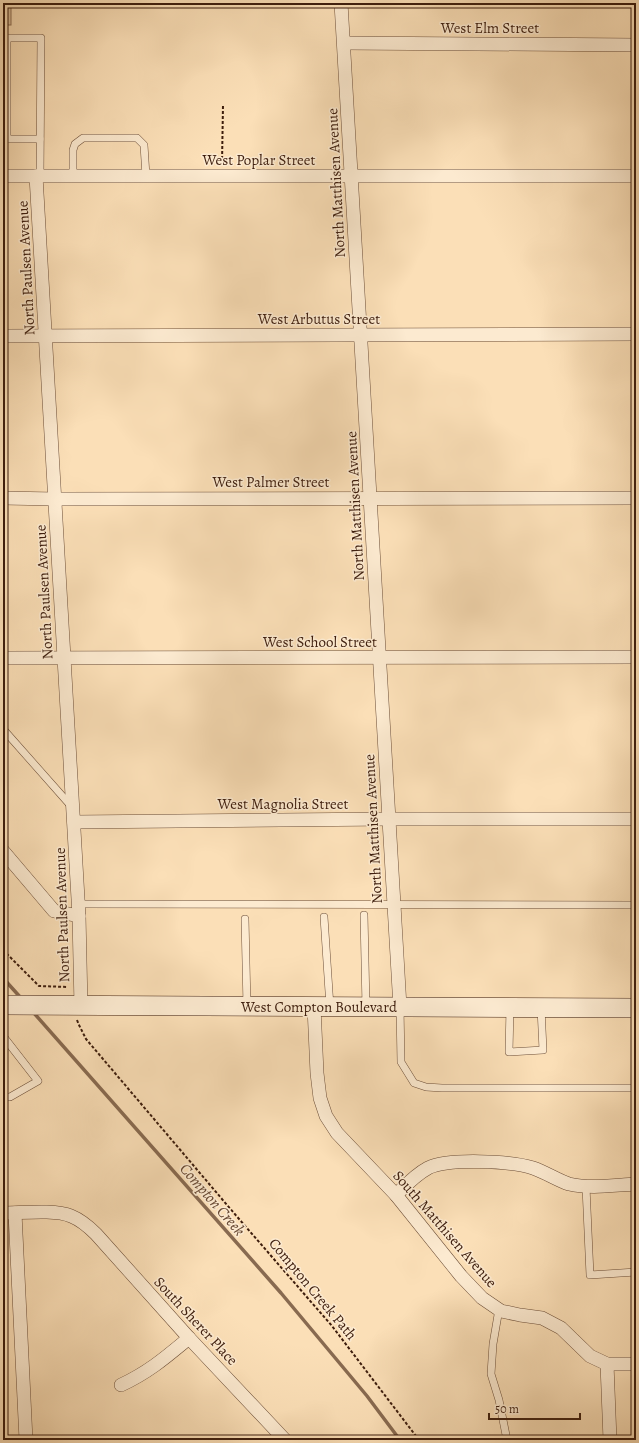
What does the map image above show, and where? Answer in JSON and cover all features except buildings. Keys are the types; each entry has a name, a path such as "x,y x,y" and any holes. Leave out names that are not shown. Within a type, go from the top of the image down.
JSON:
{"main road":[{"name":"West Compton Boulevard","path":"4,1005 636,1008"}],"street":[{"name":"North Matthisen Avenue","path":"342,3 400,1007"},
{"name":"West Elm Street","path":"344,43 636,45"},
{"name":"West Poplar Street","path":"3,176 636,176"},
{"name":"North Paulsen Avenue","path":"38,176 79,910 81,1006"},
{"name":"West Arbutus Street","path":"3,336 636,334"},
{"name":"West Palmer Street","path":"3,498 636,498"},
{"name":"West School Street","path":"3,658 636,657"},
{"name":"West Magnolia Street","path":"74,822 389,819 636,819"},
{"path":"3,851 54,911 79,910"},
{"name":"South Matthisen Avenue","path":"322,1007 317,1072 320,1098 326,1116 337,1133 396,1195 461,1276 482,1298 501,1311 542,1318 561,1328 590,1356 607,1364"},
{"path":"396,1195 414,1176 429,1168 442,1164 490,1162 513,1164 532,1168 551,1175 568,1184 586,1187 636,1184"},
{"path":"9,1213 26,1440"},
{"name":"South Sherer Place","path":"9,1213 56,1213 70,1216 83,1223 96,1234 284,1439"},
{"path":"121,1385 140,1376 152,1368 190,1338"},
{"path":"610,1440 607,1364 636,1364"}],"lane":[{"path":"38,176 40,139 41,38 5,38 5,139 40,139"},
{"path":"73,176 74,150 76,144 83,138 136,138 144,145 146,176"},
{"path":"3,729 73,808"},
{"path":"79,910 394,905 636,905"},
{"path":"364,915 366,1007"},
{"path":"322,1007 324,917"},
{"path":"245,919 247,1007"},
{"path":"400,1007 401,1062 414,1083 426,1087 442,1088 636,1088"},
{"path":"510,1008 509,1052 543,1050 542,1008"},
{"path":"3,1036 38,1081 10,1097 3,1097"},
{"path":"586,1187 590,1275 636,1272"},
{"path":"498,1309 491,1374 499,1400 507,1440"}],"path":[{"path":"222,176 223,105"},
{"path":"3,950 40,986 67,986"},
{"name":"Compton Creek Path","path":"79,1025 86,1039 332,1326 419,1440"}],"shaded area":[{"path":"3,3 11,3 11,25 3,25"}],"waterway":[{"name":"Compton Creek","path":"3,978 21,998"},
{"name":"Compton Creek","path":"33,1012 281,1293 367,1396 400,1440"}]}
